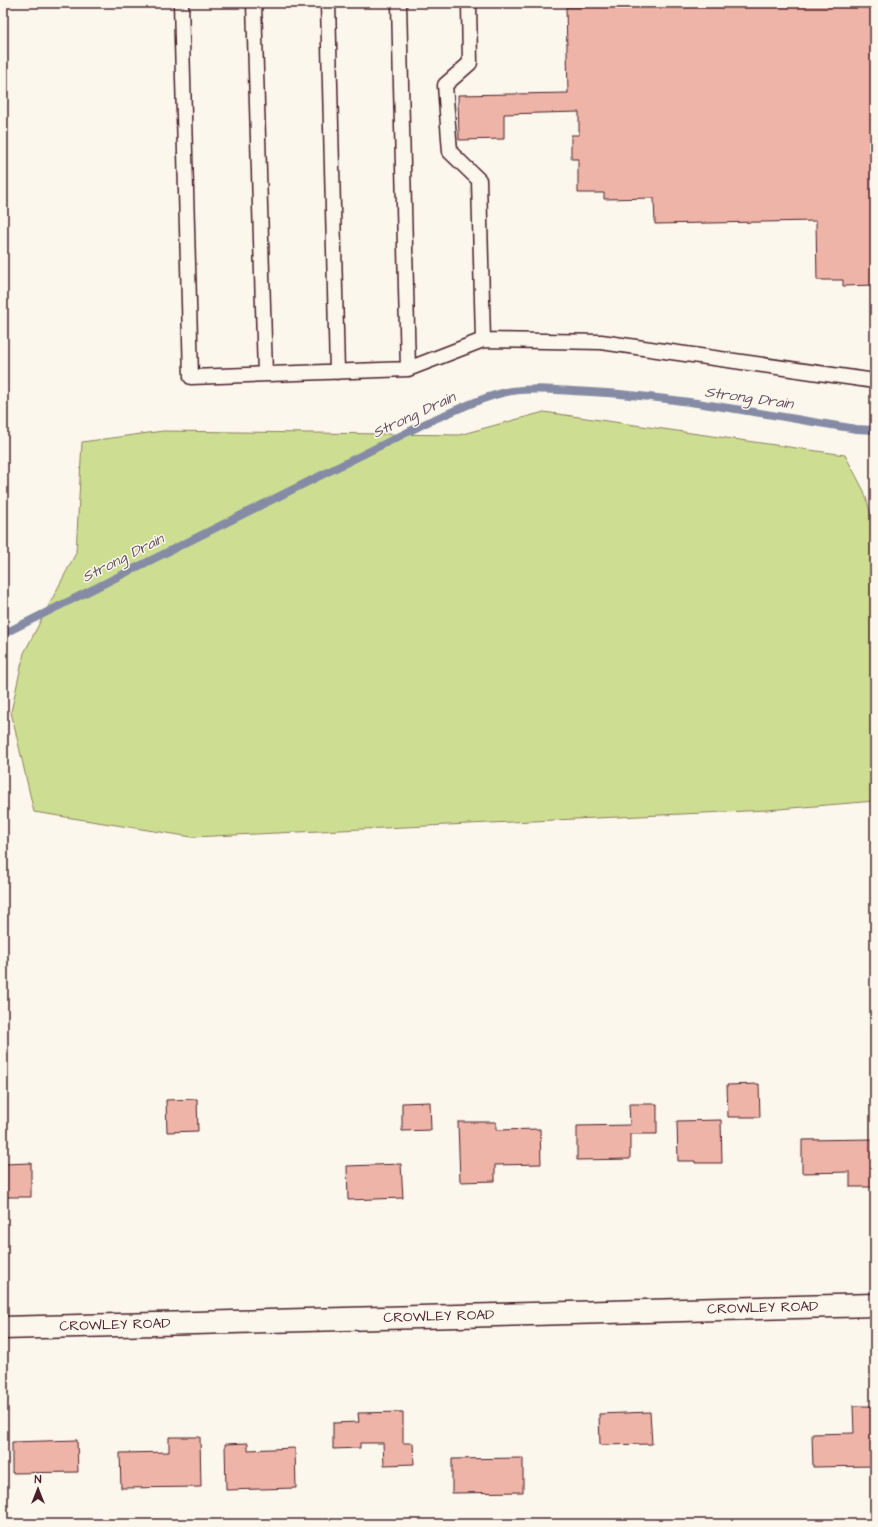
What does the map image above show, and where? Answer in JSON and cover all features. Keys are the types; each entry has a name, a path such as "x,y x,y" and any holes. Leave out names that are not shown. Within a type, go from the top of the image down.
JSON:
{"street":[{"name":"CROWLEY ROAD","path":"3,1328 875,1306"}],"lane":[{"path":"182,3 191,377 408,370 482,340 601,342 875,381"},
{"path":"254,3 265,374"},
{"path":"328,3 336,372"},
{"path":"400,3 408,370"},
{"path":"470,3 470,63 445,85 450,152 479,180 482,340"}],"green space":[{"path":"544,412 845,455 864,491 875,528 875,801 767,810 192,837 34,812 11,712 24,653 76,553 82,442 163,431 459,435"}],"building":[{"path":"618,3 875,3 875,285 843,286 843,280 817,280 816,221 655,224 654,198 604,199 604,193 578,193 578,159 571,159 571,135 579,135 579,112 504,114 504,139 459,140 458,95 568,93 566,7 618,6"},
{"path":"759,1084 760,1117 728,1117 727,1085"},
{"path":"197,1099 198,1131 167,1132 166,1100"},
{"path":"430,1102 431,1130 402,1131 402,1103"},
{"path":"629,1104 657,1104 657,1134 630,1134 630,1159 577,1160 577,1126 630,1125"},
{"path":"721,1120 722,1163 695,1163 695,1161 678,1161 677,1121"},
{"path":"458,1122 496,1122 496,1130 540,1129 541,1164 495,1165 495,1181 460,1182"},
{"path":"875,1139 875,1187 850,1187 850,1172 802,1173 802,1140"},
{"path":"31,1163 31,1197 3,1197 3,1164"},
{"path":"401,1164 403,1198 348,1200 347,1166"},
{"path":"853,1406 875,1406 875,1466 813,1467 812,1434 854,1433"},
{"path":"403,1412 403,1443 413,1443 414,1464 384,1465 383,1443 360,1443 360,1448 333,1449 333,1423 359,1422 358,1413"},
{"path":"650,1412 652,1444 600,1445 599,1414"},
{"path":"169,1437 200,1437 201,1487 121,1488 120,1453 169,1452"},
{"path":"77,1440 78,1472 12,1473 12,1442"},
{"path":"248,1443 248,1450 295,1448 296,1488 226,1490 225,1444"},
{"path":"523,1458 523,1492 452,1493 452,1459"}],"waterway":[{"name":"Strong Drain","path":"3,634 430,421 502,393 542,389 624,394 691,402 856,429 875,430"}]}
